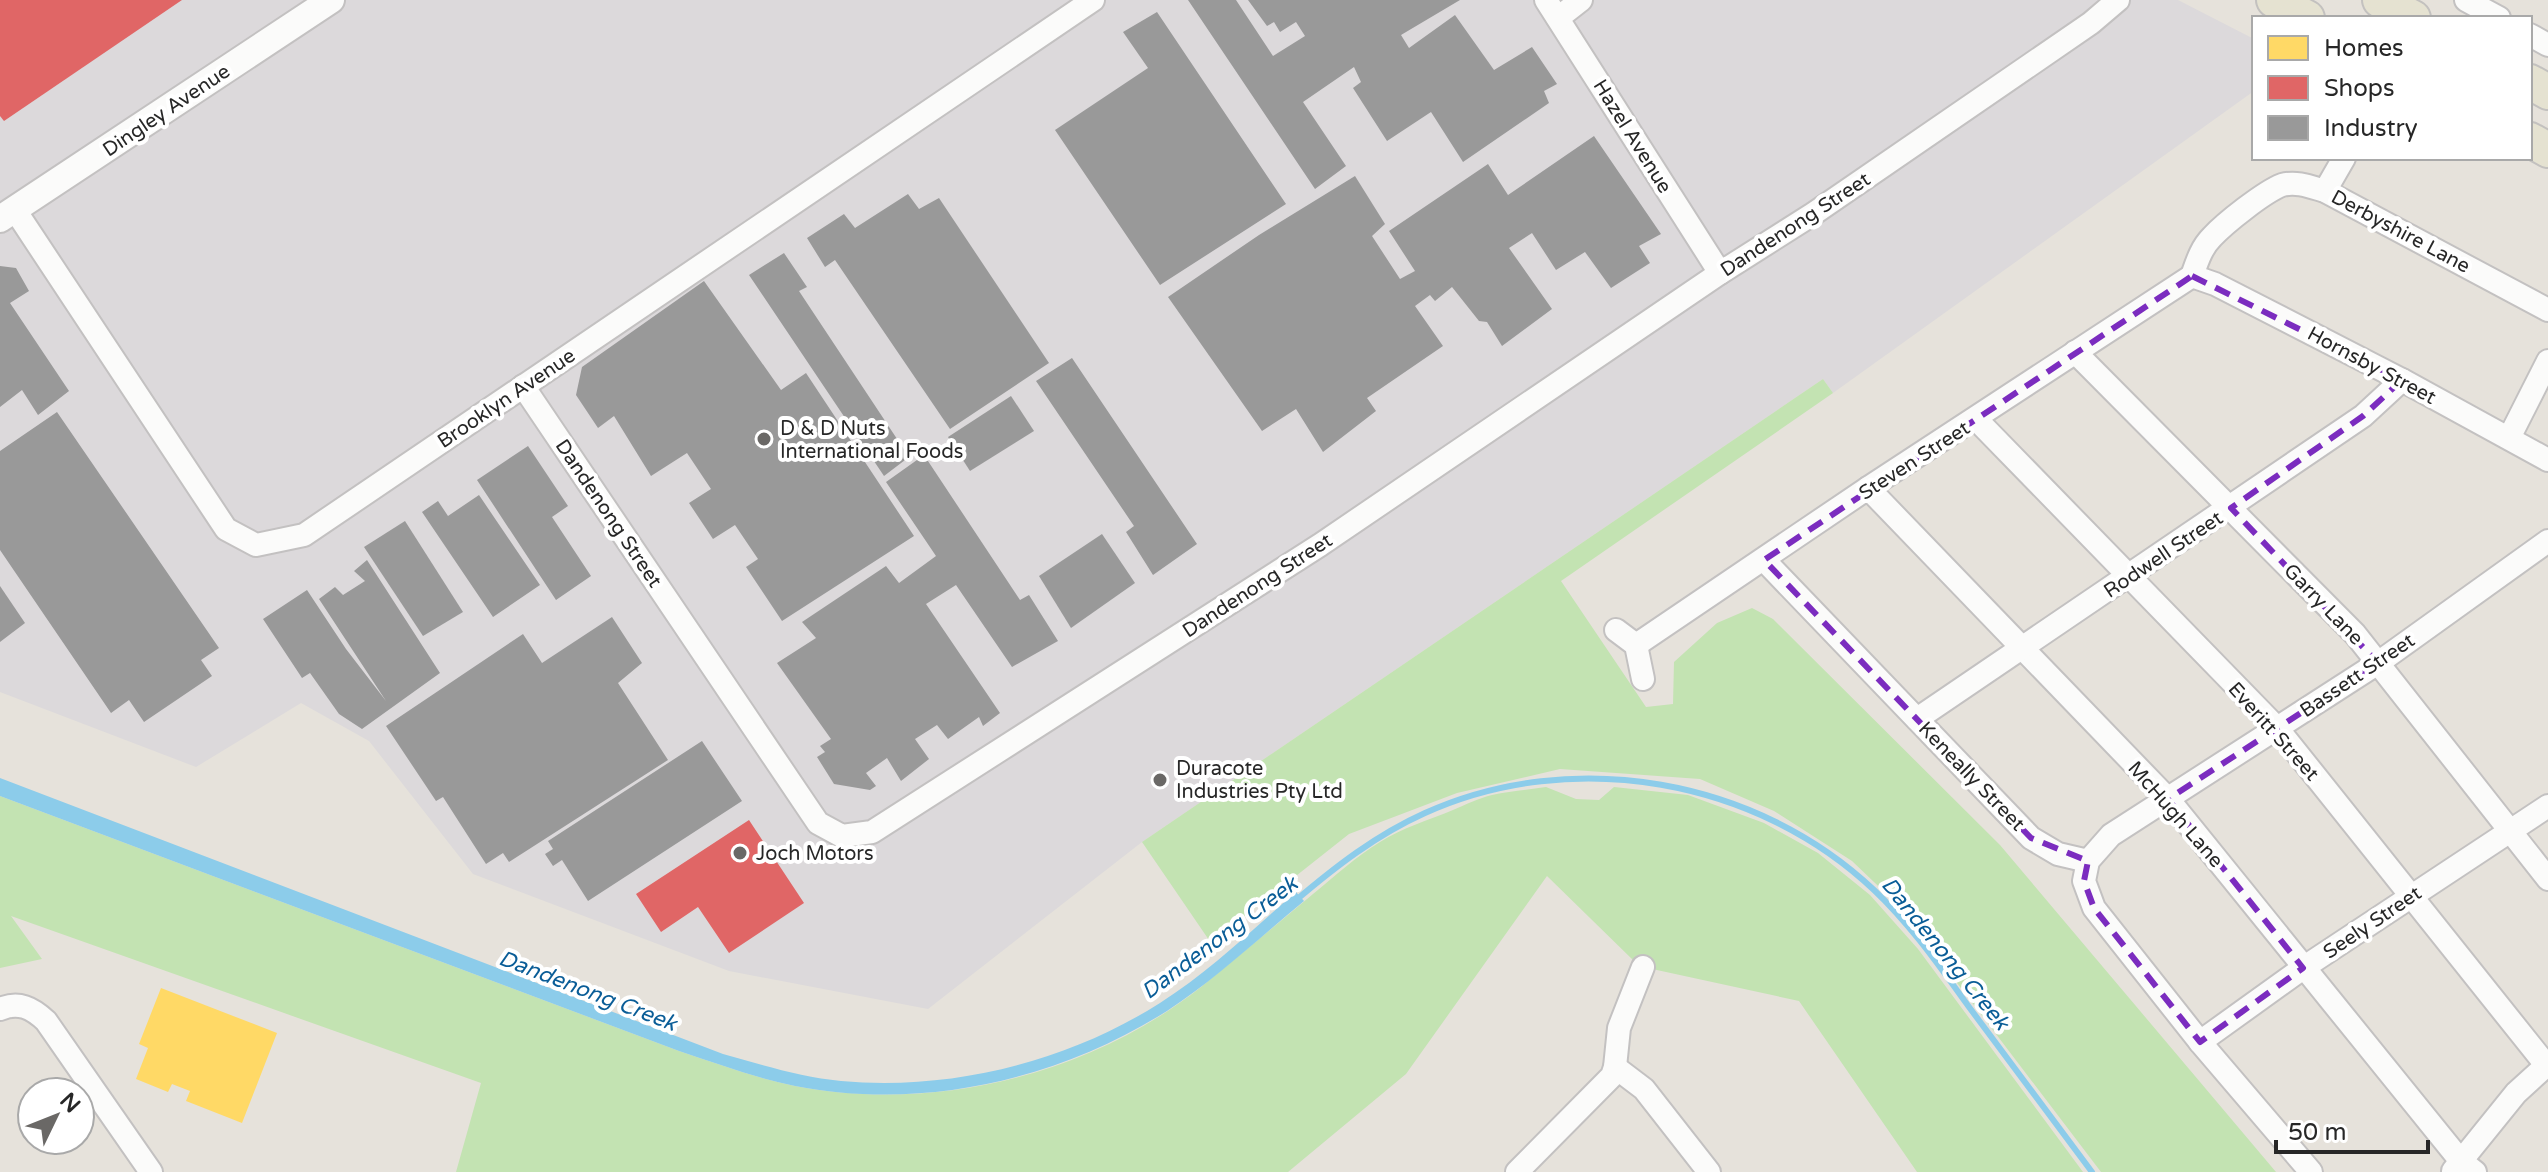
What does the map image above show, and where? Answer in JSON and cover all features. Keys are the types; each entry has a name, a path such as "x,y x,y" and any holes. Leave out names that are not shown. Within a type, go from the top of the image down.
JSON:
{"main road":[{"path":"2274,0 2303,16"},
{"path":"2380,0 2409,16"}],"street":[{"name":"Dingley Avenue","path":"7,215 331,0"},
{"name":"Brooklyn Avenue","path":"7,215 226,529 256,545 304,535 1093,0"},
{"path":"1552,9 1581,0"},
{"name":"Dandenong Street","path":"523,386 818,823 842,836 872,832 1320,545 1720,273 1813,214 2091,23 2118,0"},
{"path":"2466,0 2495,16"},
{"name":"Hazel Avenue","path":"1552,9 1720,273"},
{"path":"2325,191 2343,160"},
{"name":"Derbyshire Lane","path":"2192,276 2211,238 2257,200 2283,185 2299,183 2325,191 2548,310"},
{"name":"Steven Street","path":"1636,645 1868,488 2192,276"},
{"name":"Hornsby Street","path":"2192,276 2215,284 2402,380 2548,460"},
{"name":"Garry Lane","path":"2075,352 2355,634 2548,879"},
{"path":"2509,438 2548,361"},
{"name":"Rodwell Street","path":"1917,719 2363,416 2402,380"},
{"name":"Everitt Street","path":"1976,419 2277,728 2547,1064"},
{"name":"McHugh Lane","path":"1868,488 2168,799 2463,1168"},
{"name":"Bassett Street","path":"2088,861 2111,835 2378,663 2548,541"},
{"name":"Keneally Street","path":"1764,560 2031,838 2058,854 2088,861"},
{"path":"1616,630 1636,645 1643,679"},
{"name":"Seely Street","path":"2200,1042 2303,968 2548,806"},
{"path":"2088,861 2084,881 2094,908 2200,1042 2311,1172"},
{"path":"1517,1172 1607,1083 1615,1067 1619,1028 1643,967"},
{"path":"11,1007 36,1012 57,1034 151,1172"},
{"path":"2463,1168 2516,1093 2547,1064"},
{"path":"1615,1067 1644,1089 1709,1172"}],"highlighted area":[{"path":"2192,276 2402,380 2363,416 2231,508 2378,663 2168,799 2303,968 2200,1042 2094,908 2084,881 2088,861 2031,838 1764,560"}],"shaded area":[{"path":"0,0 2178,0 2252,38 2252,92 1833,393 1823,379 1142,842 928,1009 729,971 473,874 369,741 301,703 196,767 0,692"}],"green space":[{"path":"1823,379 1833,393 1561,581 1646,707 1673,704 1674,662 1717,623 1752,608 1773,619 2000,845 2276,1172 2101,1172 1897,904 1852,861 1774,811 1700,779 1560,769 1457,793 1349,834 1211,943 1142,842"},
{"path":"1546,787 1576,799 1599,800 1614,787 1688,795 1764,823 1818,853 1870,895 1918,949 2083,1172 1917,1172 1799,1001 1643,967 1547,876 1406,1074 1288,1172 456,1172 481,1083 11,916 42,959 0,968 0,796 679,1051 751,1075 795,1086 848,1093 902,1094 956,1090 1009,1080 1061,1064 1110,1043 1157,1018 1201,987 1346,866 1380,842 1406,828 1482,798"}],"water":[{"path":"0,778 723,1054 796,1074 841,1081 882,1083 966,1076 1007,1068 1086,1041 1124,1024 1178,991 1296,892 1304,901 1185,999 1125,1035 1081,1055 1035,1072 988,1084 892,1095 844,1093 780,1083 679,1051 0,796"}],"building: Homes":[{"path":"161,988 277,1033 242,1123 186,1101 190,1091 172,1084 168,1092 136,1079 148,1048 139,1044"}],"building: Shops":[{"path":"0,0 182,0 4,121 0,116"},
{"path":"749,820 804,903 729,953 698,907 661,932 636,894"}],"building: Industry":[{"path":"1188,0 1236,0 1273,56 1305,36 1296,22 1280,32 1274,22 1267,26 1248,0 1460,0 1401,35 1409,48 1455,15 1494,70 1532,47 1557,84 1544,91 1549,103 1463,162 1431,112 1387,141 1353,88 1361,82 1354,67 1303,102 1346,166 1315,189"},
{"path":"1157,12 1286,204 1160,285 1055,130 1148,68 1123,32"},
{"path":"1594,136 1661,234 1639,246 1650,263 1611,288 1585,252 1556,270 1532,233 1509,248 1552,309 1502,346 1487,322 1479,321 1452,287 1435,301 1430,295 1415,306 1443,346 1367,398 1376,411 1323,452 1296,409 1262,431 1168,297 1259,235 1355,176 1385,224 1372,236 1400,279 1415,271 1389,231 1488,164 1508,195"},
{"path":"908,194 919,209 939,198 1049,363 950,429 835,260 825,267 807,238 844,214 855,228"},
{"path":"784,253 807,287 799,291 909,457 884,476 749,275"},
{"path":"0,266 16,268 29,291 10,303 69,391 38,415 22,390 0,407"},
{"path":"704,281 781,390 806,373 914,536 782,621 746,567 758,559 735,525 713,539 689,503 711,489 687,453 651,476 614,416 598,428 576,395 582,367"},
{"path":"1072,358 1197,544 1153,575 1126,532 1134,526 1036,381"},
{"path":"1011,396 1034,431 970,471 948,437"},
{"path":"57,412 219,648 201,660 212,676 144,722 129,700 111,713 0,550 0,451"},
{"path":"528,446 568,506 552,517 591,576 556,600 477,480"},
{"path":"924,455 1020,600 1029,595 1058,641 1012,667 956,585 926,604 1000,713 983,726 979,717 948,739 937,725 915,739 929,759 901,781 887,758 866,773 876,786 870,790 834,784 817,757 825,752 820,746 831,739 777,663 816,638 802,622 886,566 899,583 936,556 886,482"},
{"path":"479,495 540,585 493,617 422,512 438,501 448,516"},
{"path":"405,521 463,612 423,636 364,547"},
{"path":"1102,534 1135,583 1071,628 1039,576"},
{"path":"367,560 440,673 362,729 339,714 310,673 302,678 263,619 307,590 346,649 386,701 319,599 335,587 343,595 365,581 354,571"},
{"path":"0,586 25,623 0,642"},
{"path":"612,617 642,663 618,683 668,760 509,862 503,853 486,864 443,797 436,801 386,726 523,634 542,663"},
{"path":"702,741 742,801 588,901 562,860 553,866 545,854 553,849 548,841"}],"waterway":[{"name":"Dandenong Creek","path":"1295,901 1341,864 1390,831 1425,813 1482,793 1541,781 1601,779 1661,785 1720,799 1775,822 1827,852 1888,903 1936,962 2092,1172"}],"place":[{"name":"D & D Nuts International Foods","path":"764,439"},
{"name":"Duracote Industries Pty Ltd","path":"1160,780"},
{"name":"Joch Motors","path":"740,853"}]}
